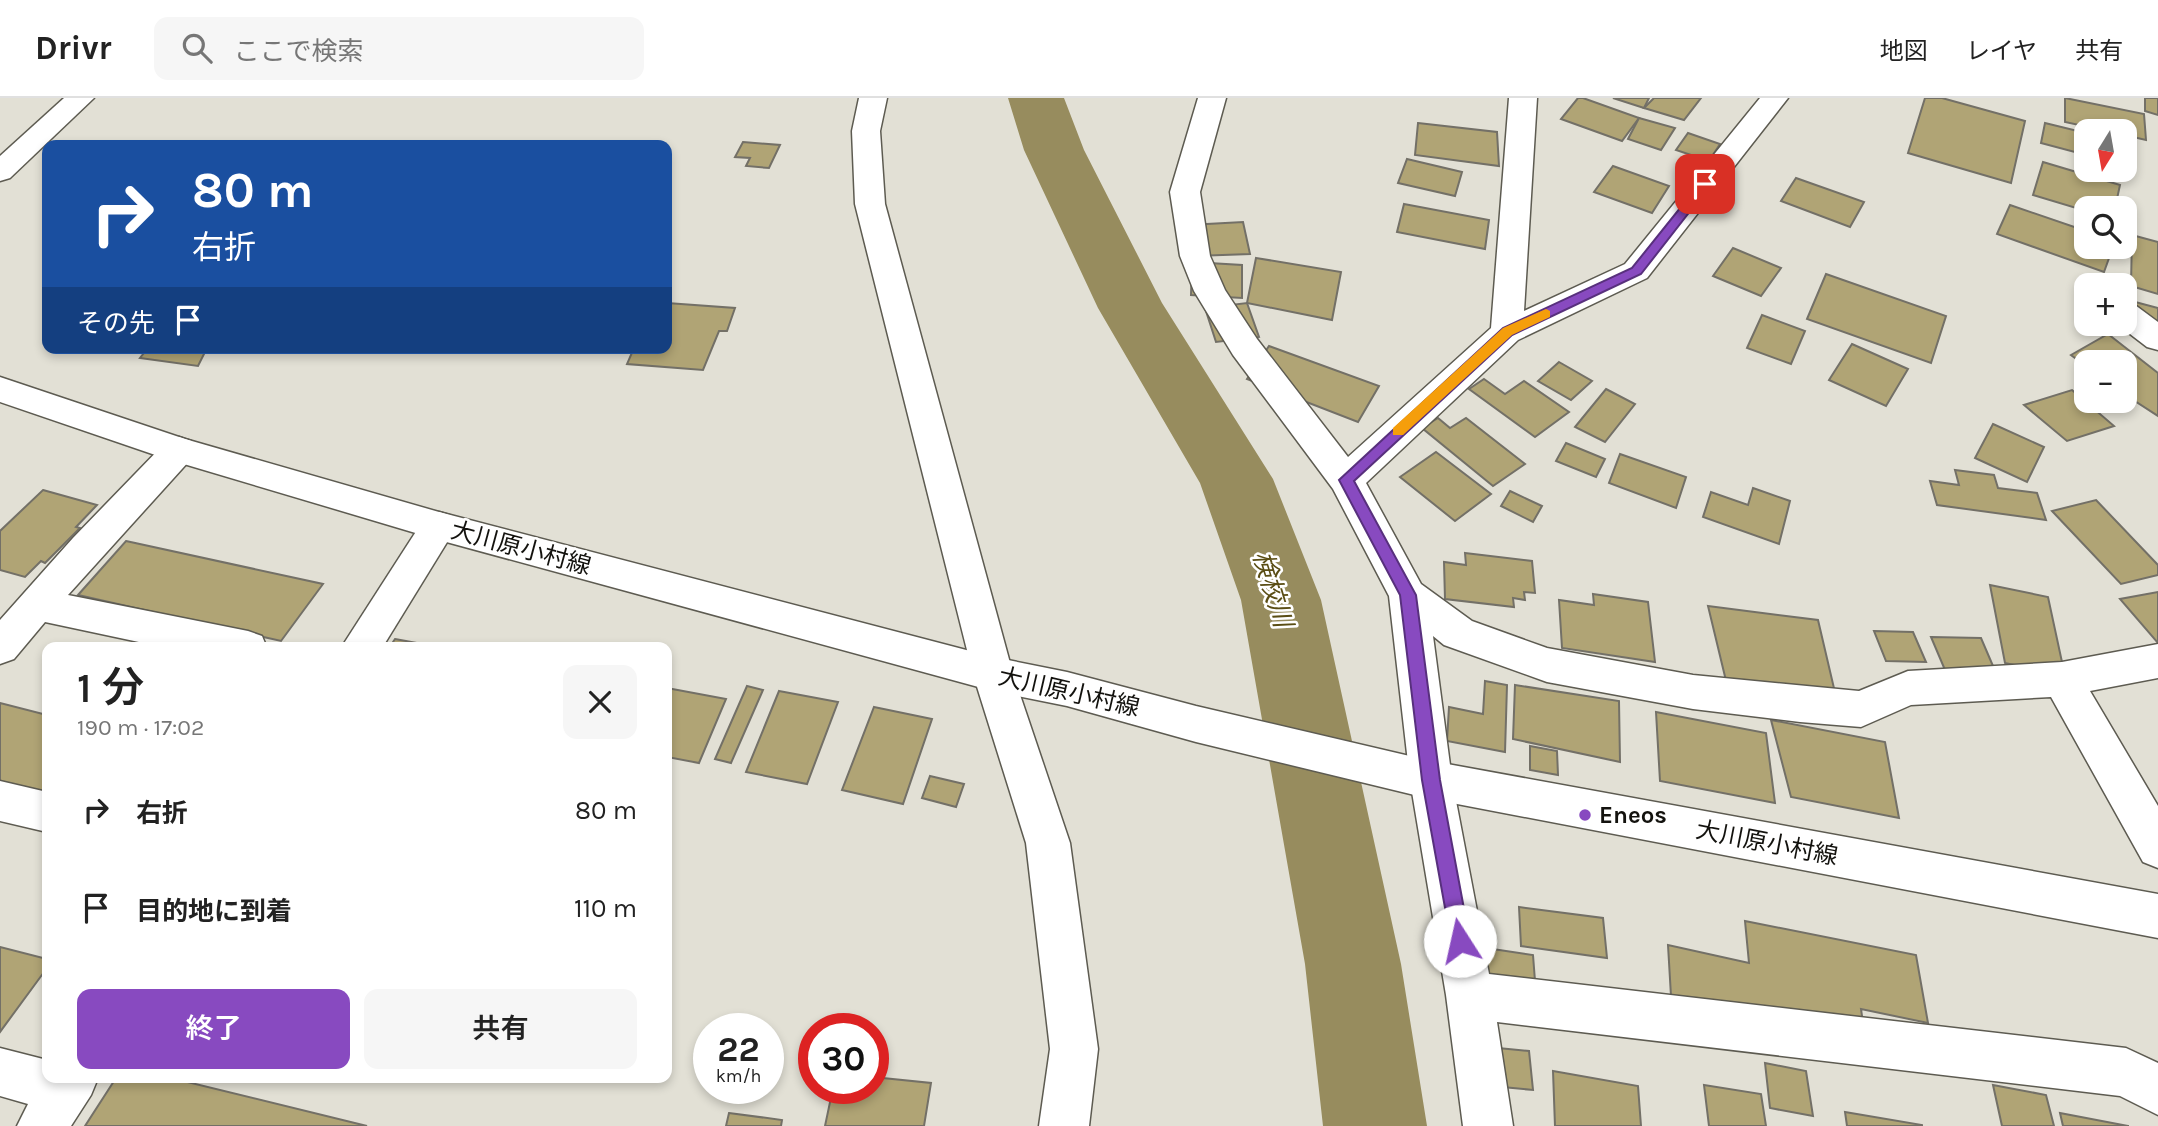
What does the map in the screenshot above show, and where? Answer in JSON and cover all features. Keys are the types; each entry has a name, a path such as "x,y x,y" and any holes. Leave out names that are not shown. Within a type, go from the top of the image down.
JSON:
{"main road":[{"path":"0,172 80,98"},
{"path":"60,140 106,98"},
{"path":"873,98 866,131 870,204 993,674 1048,843 1074,1049 1064,1126"},
{"path":"1212,98 1185,192 1195,256 1210,291 1245,347 1346,480 1408,595 1431,780 1470,995 1488,1126"},
{"path":"1507,332 1523,98"},
{"path":"1346,480 1507,332 1636,271 1774,98"},
{"path":"0,197 42,157"},
{"path":"2137,323 2158,339"},
{"name":"大川原小村線","path":"0,388 179,450 439,526 993,674 1067,689 1196,724 1431,780 2158,916"},
{"path":"0,647 86,548 179,450"},
{"path":"364,642 439,526"},
{"path":"1408,595 1458,633 1547,665 1693,692 1861,709 1908,688 2062,679 2158,661"},
{"path":"37,604 219,642"},
{"path":"2062,679 2158,848"},
{"path":"0,802 42,812"},
{"path":"1470,995 2126,1072 2158,1090"},
{"path":"0,1072 61,1098"}],"building":[{"path":"1578,98 1639,118 1622,141 1561,119"},
{"path":"1613,98 1649,98 1644,108"},
{"path":"1654,98 1701,98 1684,120 1644,108"},
{"path":"1925,98 1942,98 2025,121 2011,183 1908,153"},
{"path":"2065,98 2144,114 2146,140 2137,138 2137,119 2074,119 2074,124 2065,122"},
{"path":"2145,98 2158,98 2158,115 2145,111"},
{"path":"1639,118 1675,128 1661,150 1628,139"},
{"path":"1418,123 1497,132 1499,166 1415,155"},
{"path":"2045,123 2074,130 2074,152 2041,143"},
{"path":"1688,133 1720,144 1709,161 1676,150"},
{"path":"743,142 780,145 769,168 746,166 750,158 735,157"},
{"path":"1407,159 1462,172 1455,196 1398,183"},
{"path":"2043,162 2074,171 2074,182 2110,182 2120,185 2118,196 2074,196 2074,207 2033,195"},
{"path":"1613,166 1669,186 1652,213 1594,192"},
{"path":"1796,178 1864,202 1850,227 1781,201"},
{"path":"1404,204 1489,220 1485,249 1397,232"},
{"path":"2010,205 2074,227 2074,259 2109,259 2104,272 1997,234"},
{"path":"1243,222 1250,254 1195,256 1189,225"},
{"path":"2137,236 2158,242 2158,294 2137,288 2137,273 2131,273 2132,259 2137,259"},
{"path":"1733,248 1781,268 1761,296 1713,276"},
{"path":"1256,258 1341,272 1332,320 1247,303"},
{"path":"1192,262 1242,265 1242,298 1191,295"},
{"path":"1826,274 1946,316 1931,363 1807,319"},
{"path":"2137,302 2158,308 2158,332 2137,315"},
{"path":"672,303 735,308 727,331 719,331 703,370 627,364 631,354 672,354"},
{"path":"1247,303 1259,337 1216,342 1205,308"},
{"path":"1762,315 1805,331 1791,364 1747,348"},
{"path":"2104,336 2111,336 2129,350 2080,350"},
{"path":"1852,344 1908,369 1886,406 1829,380"},
{"path":"1269,346 1379,386 1358,422 1247,379"},
{"path":"143,354 204,354 198,366 140,358"},
{"path":"2137,357 2158,373 2158,416 2137,402"},
{"path":"1559,362 1592,381 1571,400 1538,381"},
{"path":"1484,379 1505,394 1524,381 1569,412 1535,437 1469,389"},
{"path":"1606,389 1635,404 1605,442 1575,427"},
{"path":"2072,390 2074,413 2099,413 2114,426 2067,441 2024,405"},
{"path":"1438,418 1450,428 1466,418 1525,464 1493,486 1422,428"},
{"path":"1993,424 2044,447 2027,482 1975,458"},
{"path":"1566,443 1605,459 1596,477 1556,461"},
{"path":"1436,452 1491,494 1455,521 1400,477"},
{"path":"1620,454 1686,477 1676,508 1609,483"},
{"path":"1955,470 1994,475 1998,488 2037,493 2046,520 1937,505 1930,481 1959,485"},
{"path":"1753,488 1790,501 1779,544 1703,517 1711,492 1748,505"},
{"path":"43,490 97,505 76,527 80,528 45,563 41,561 25,577 0,570 0,531"},
{"path":"1510,491 1542,506 1533,522 1501,506"},
{"path":"2096,500 2158,565 2158,575 2121,584 2052,511"},
{"path":"126,541 323,584 281,641 78,595"},
{"path":"1465,553 1532,561 1535,593 1524,592 1525,600 1513,598 1514,607 1445,599 1444,562 1466,565"},
{"path":"1990,585 2048,597 2065,676 2005,663"},
{"path":"2158,592 2158,643 2120,599"},
{"path":"1593,594 1648,602 1655,662 1562,648 1559,600 1594,605"},
{"path":"1708,606 1818,620 1837,701 1728,689"},
{"path":"1874,631 1913,632 1926,662 1886,661"},
{"path":"1931,637 1981,638 1996,673 1945,670"},
{"path":"1485,681 1507,685 1505,752 1447,741 1449,707 1483,714"},
{"path":"1515,685 1619,701 1620,762 1513,739"},
{"path":"747,686 763,690 731,763 715,759"},
{"path":"672,689 726,699 699,763 672,758"},
{"path":"779,691 838,702 807,784 746,772"},
{"path":"0,703 42,714 42,793 0,782"},
{"path":"874,707 932,719 903,804 842,790"},
{"path":"1656,712 1766,733 1775,803 1660,781"},
{"path":"1771,720 1885,742 1899,818 1791,797"},
{"path":"1530,746 1557,751 1558,775 1530,770"},
{"path":"930,776 964,784 956,807 922,798"},
{"path":"1519,907 1603,918 1607,958 1521,946"},
{"path":"1745,921 1916,955 1928,1023 1861,1009 1865,1037 1671,996 1668,945 1749,963"},
{"path":"0,947 42,958 42,975 0,1032"},
{"path":"1486,948 1533,955 1535,981 1486,974"},
{"path":"1488,1047 1529,1051 1533,1090 1492,1086"},
{"path":"1765,1063 1806,1071 1813,1116 1770,1108"},
{"path":"1553,1071 1638,1086 1641,1126 1555,1126"},
{"path":"889,1079 931,1083 924,1126 825,1126 830,1104 889,1104"},
{"path":"113,1083 191,1083 367,1126 85,1126"},
{"path":"1704,1085 1761,1094 1766,1126 1709,1126"},
{"path":"1993,1085 2046,1095 2054,1126 2002,1126"},
{"path":"1845,1112 1922,1125 1922,1126 1847,1126"},
{"path":"729,1113 782,1120 781,1126 726,1126"},
{"path":"2060,1113 2128,1126 2063,1126"}],"waterway":[{"name":"検校川","path":"1036,98 1054,150 1131,308 1236,479 1281,600 1353,964 1375,1126"}],"slow traffic":[{"path":"1398,431 1507,332 1546,314"}],"place":[{"name":"Eneos","path":"1585,815"}],"route":[{"path":"1460,941 1431,780 1408,595 1346,480 1507,332 1636,271 1705,184"}]}
